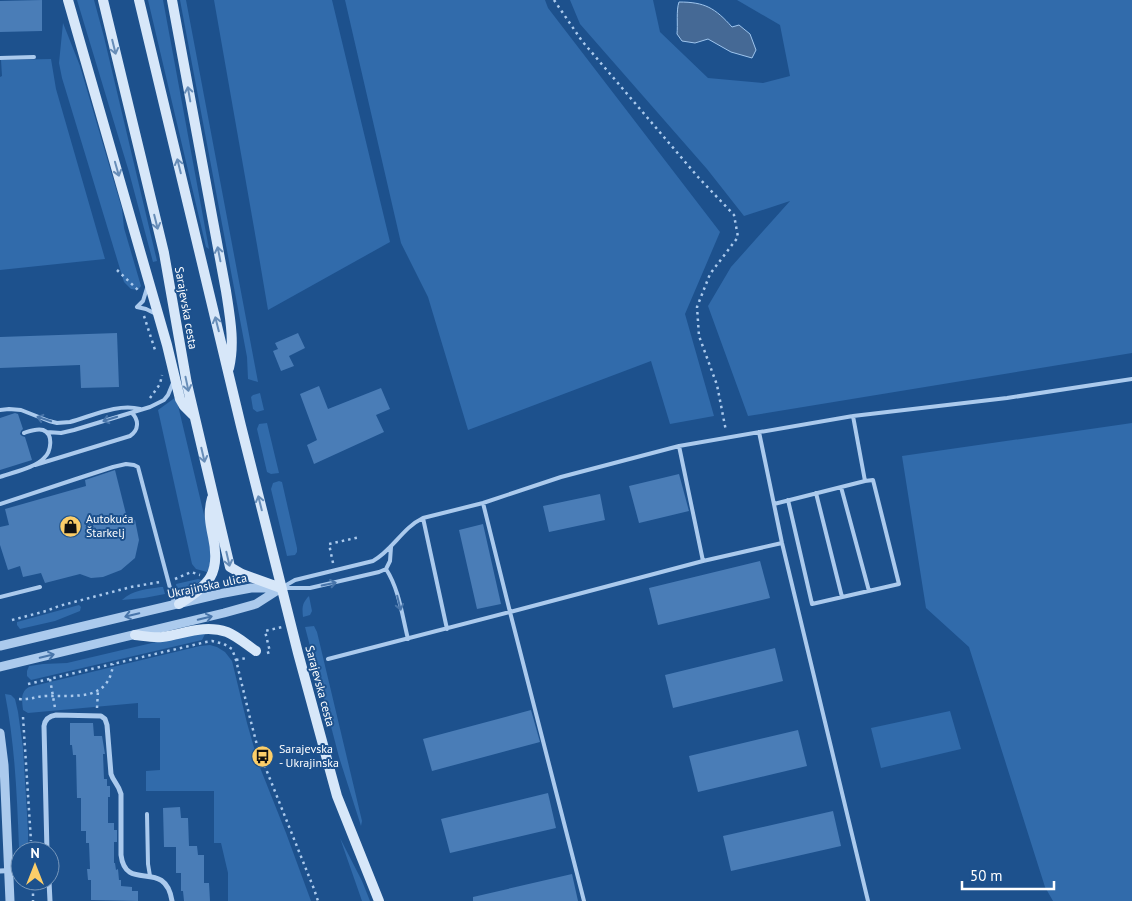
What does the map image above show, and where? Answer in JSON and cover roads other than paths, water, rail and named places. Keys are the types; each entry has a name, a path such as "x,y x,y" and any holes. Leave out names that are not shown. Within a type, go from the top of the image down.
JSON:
{"main road":[{"path":"68,0 159,316 180,399 193,415"},
{"name":"Sarajevska cesta","path":"103,0 164,253 193,415 230,567 242,574 281,588"},
{"name":"Sarajevska cesta","path":"139,0 281,588 337,796 379,901"},
{"path":"172,0 226,291 232,348 228,371"},
{"path":"177,605 205,584 215,569 216,548 209,512 212,494"},
{"path":"135,635 161,637 202,629 217,630 231,634 256,651"}],"street":[{"name":"Ukrajinska ulica","path":"0,646 219,594 251,588 281,588"},
{"path":"0,667 224,613 256,604 281,588"},
{"path":"47,841 45,721 49,717 56,715 101,716 105,719 107,725 111,774 113,780 119,786 122,864 132,874 160,879 168,886 172,901"},
{"path":"0,733 4,765 4,871 10,901"}],"lane":[{"path":"0,58 34,57"},
{"path":"147,276 145,296 137,307 146,309 159,316"},
{"path":"24,433 38,429 61,433 158,404 172,389 174,376"},
{"path":"281,588 295,580 373,561 382,556 409,527 423,518 483,503 561,477 679,446 853,416 1007,398 1132,379"},
{"path":"0,410 21,410 57,423 70,422 120,408 132,407 142,410"},
{"path":"0,477 130,436 138,426 138,421 132,413"},
{"path":"853,416 865,481"},
{"path":"35,465 48,452 50,438 47,432"},
{"path":"759,432 782,543 868,901"},
{"path":"679,446 703,561"},
{"path":"0,504 95,473 126,464 134,465 138,468 168,580 177,605"},
{"path":"774,504 788,500 865,481 873,480 898,584 812,604 788,500"},
{"path":"841,487 869,591"},
{"path":"816,493 842,597"},
{"path":"483,503 584,901"},
{"path":"423,518 447,629"},
{"path":"328,659 703,561 782,543"},
{"path":"281,588 310,588 386,569 390,561 391,547"},
{"path":"386,569 395,586 408,638"},
{"path":"0,597 40,587"},
{"path":"147,814 150,876"}],"place":[{"name":"Autokuća Štarkelj","path":"70,526"},
{"name":"Sarajevska - Ukrajinska","path":"263,756"}]}
